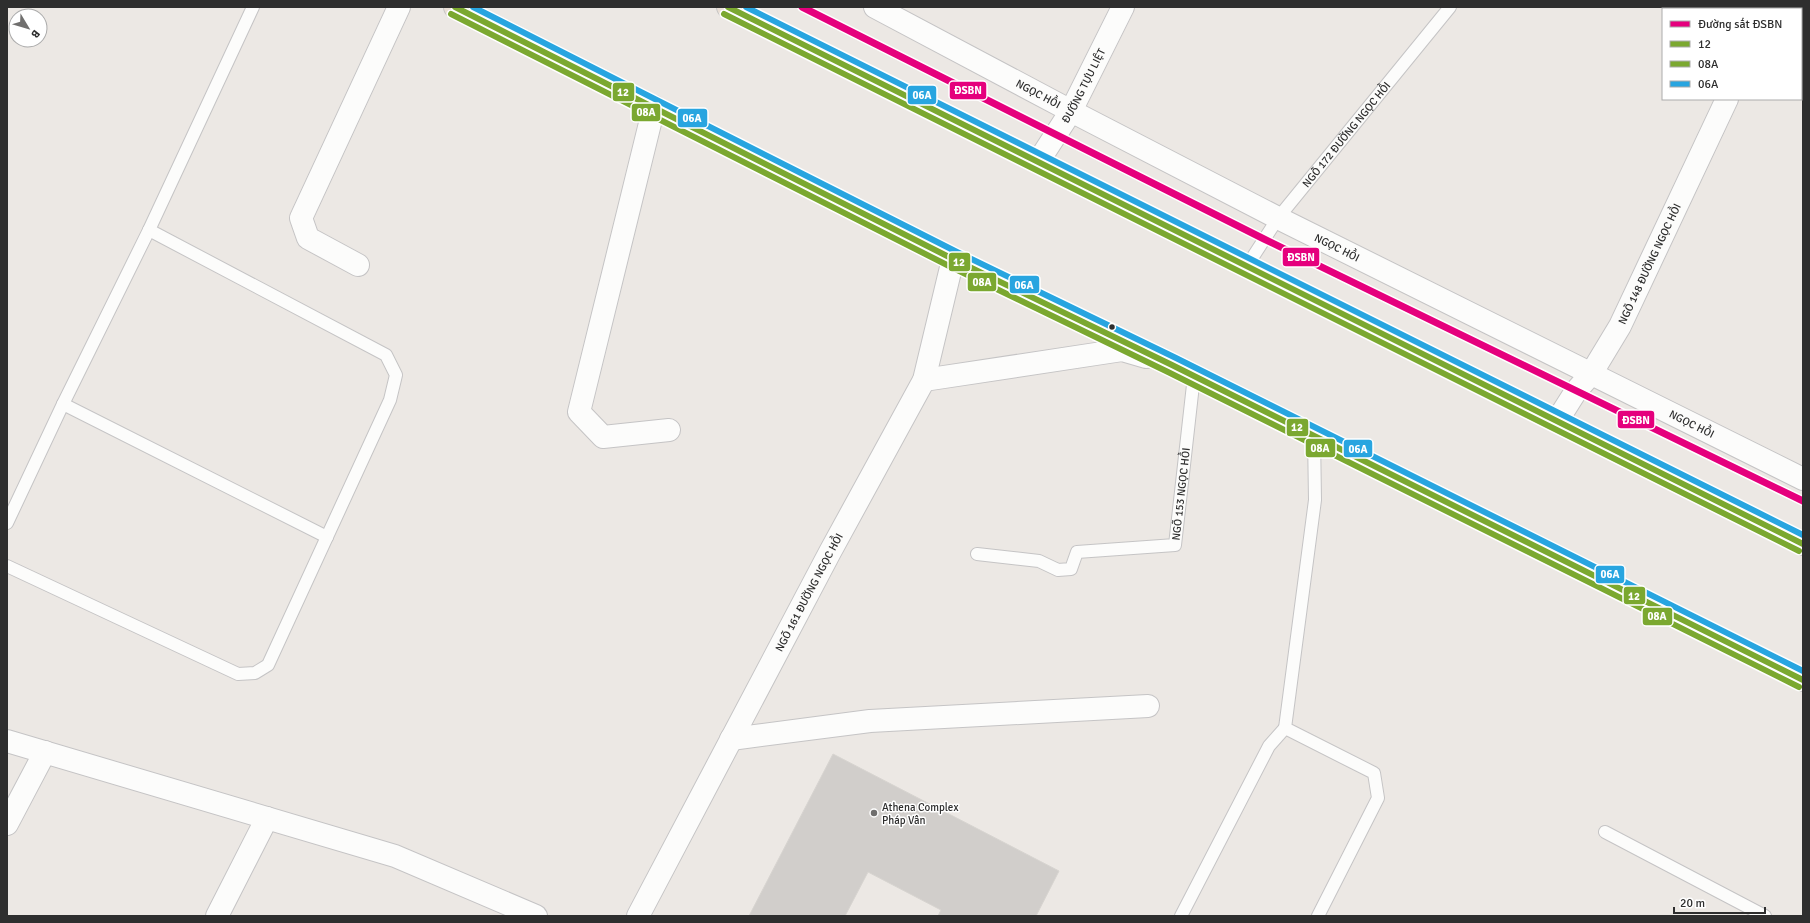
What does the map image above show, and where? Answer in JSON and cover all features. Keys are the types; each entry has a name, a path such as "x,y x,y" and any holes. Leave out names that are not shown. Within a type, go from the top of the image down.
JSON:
{"highway":[{"path":"455,7 953,259 1172,365 1803,680"},
{"path":"728,7 1803,544"}],"street":[{"path":"358,265 308,238 301,218 399,7"},
{"name":"NGỌC HỒI","path":"876,7 1071,111 1278,218 1803,479"},
{"name":"ĐƯỜNG TỰU LIỆT","path":"1038,162 1071,111 1123,7"},
{"name":"NGÕ 148 ĐƯỜNG NGỌC HỒI","path":"1557,421 1576,391 1591,374 1620,326 1727,100"},
{"path":"654,107 579,412 603,438 670,430"},
{"name":"NGÕ 161 ĐƯỜNG NGỌC HỒI","path":"638,916 830,552 924,380 953,259"},
{"path":"924,380 1122,350 1172,365"},
{"path":"731,739 870,721 1148,706"},
{"path":"7,741 395,856 536,916"},
{"path":"7,824 45,752"},
{"path":"217,916 267,818"}],"lane":[{"path":"7,523 63,404 149,230 253,7"},
{"name":"NGÕ 172 ĐƯỜNG NGỌC HỒI","path":"1247,266 1278,218 1450,7"},
{"path":"7,566 238,674 255,674 268,665 390,400 396,375 386,355 149,230"},
{"name":"NGÕ 153 NGỌC HỒI","path":"977,554 1039,561 1058,570 1071,569 1077,552 1175,546 1194,376"},
{"path":"63,404 327,537"},
{"path":"1181,916 1269,746 1285,728 1316,500 1314,436"},
{"path":"1285,728 1374,773 1378,798 1318,916"},
{"path":"1604,832 1765,916"}],"building":[{"name":"Athena Complex Pháp Vân","path":"833,754 1059,871 1036,916 938,916 941,910 868,872 845,916 749,916"}],"rail line":[{"name":"ĐSBN","path":"802,7 1264,239 1803,501"}],"transit line":[{"name":"12","path":"455,7 953,259 1172,365 1803,680"},
{"name":"06A","path":"473,7 957,252 1176,358 1803,671"},
{"name":"12","path":"728,7 1803,544"},
{"name":"06A","path":"746,7 1803,535"},
{"name":"08A","path":"451,14 949,266 1168,372 1799,687"},
{"name":"08A","path":"724,14 1799,551"}],"place":[{"name":"Athena Complex Pháp Vân","path":"874,813"}]}
